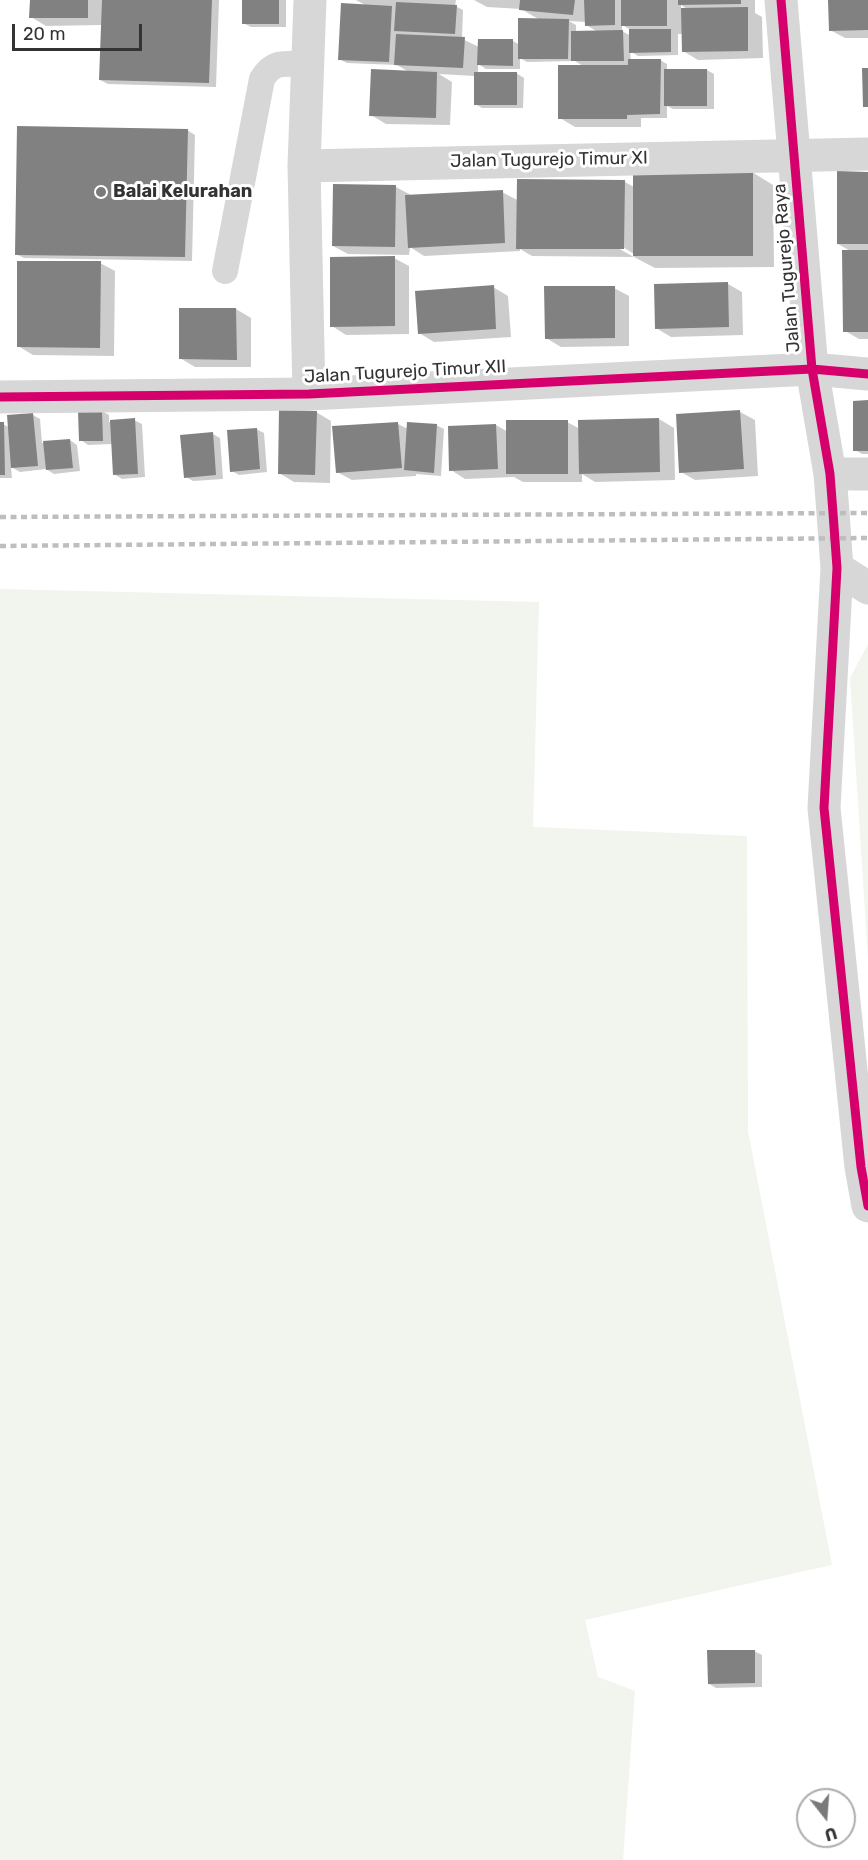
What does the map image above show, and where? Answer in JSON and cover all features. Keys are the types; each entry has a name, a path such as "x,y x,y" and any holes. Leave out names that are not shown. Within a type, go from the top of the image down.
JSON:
{"street":[{"path":"309,394 304,166 310,0"},
{"name":"Jalan Tugurejo Raya","path":"781,0 812,369 830,474 837,568 824,808 861,1167 868,1206"},
{"name":"Jalan Tugurejo Timur XI","path":"304,166 868,154"},
{"name":"Jalan Tugurejo Timur XII","path":"0,397 309,394 812,369 868,374"},
{"path":"830,474 868,474"},
{"path":"837,568 868,588"}],"lane":[{"path":"225,271 262,79 269,68 280,63 308,65"}],"shaded area":[{"path":"0,589 539,602 533,827 747,836 748,1131 832,1565 585,1620 598,1677 635,1691 623,1860 0,1860"},
{"path":"868,644 868,959 850,678"}],"building":[{"path":"30,0 88,0 88,18 29,18"},
{"path":"102,0 212,0 209,83 99,80"},
{"path":"242,0 279,0 279,24 242,24"},
{"path":"520,0 575,0 573,15 519,10"},
{"path":"584,0 615,0 615,25 585,26"},
{"path":"621,0 667,0 667,26 621,26"},
{"path":"678,0 741,0 741,4 678,5"},
{"path":"828,0 868,0 868,30 829,31"},
{"path":"396,2 457,5 455,34 394,31"},
{"path":"341,3 392,6 389,62 338,60"},
{"path":"748,7 748,51 682,52 681,8"},
{"path":"518,18 569,19 568,59 518,59"},
{"path":"629,29 671,29 671,52 629,53"},
{"path":"623,30 624,61 571,61 571,31"},
{"path":"396,34 465,37 463,68 394,65"},
{"path":"478,39 513,39 513,66 477,65"},
{"path":"628,59 661,59 660,114 627,115 627,119 558,119 558,65 628,65"},
{"path":"862,68 868,68 868,107 863,107"},
{"path":"371,69 437,72 436,118 369,116"},
{"path":"664,69 707,69 707,106 664,106"},
{"path":"474,72 517,72 517,105 474,105"},
{"name":"Balai Kelurahan","path":"17,126 188,129 185,257 15,255"},
{"path":"753,171 753,256 633,256 633,172"},
{"path":"837,171 868,172 868,244 837,244"},
{"path":"517,179 625,180 624,249 516,249"},
{"path":"333,184 396,185 395,247 332,246"},
{"path":"503,190 505,243 408,248 405,195"},
{"path":"842,250 868,250 868,332 843,332"},
{"path":"395,256 395,326 330,327 330,257"},
{"path":"17,261 101,261 100,348 17,347"},
{"path":"728,282 729,327 655,329 654,284"},
{"path":"494,285 496,329 418,334 415,291"},
{"path":"544,286 615,286 615,338 545,339"},
{"path":"179,308 236,308 237,360 179,359"},
{"path":"868,400 868,451 853,451 853,401"},
{"path":"102,410 103,441 79,441 78,411"},
{"path":"279,410 317,411 315,475 278,474"},
{"path":"740,410 744,469 679,473 676,414"},
{"path":"33,413 38,466 11,468 7,415"},
{"path":"135,418 138,474 113,475 110,420"},
{"path":"659,418 660,472 579,474 578,420"},
{"path":"506,420 568,420 568,474 506,474"},
{"path":"0,422 4,422 5,475 0,475"},
{"path":"398,422 402,468 336,473 332,426"},
{"path":"407,422 437,424 434,473 404,470"},
{"path":"496,424 498,469 449,471 448,426"},
{"path":"257,428 260,469 230,472 227,430"},
{"path":"213,432 216,475 184,478 180,435"},
{"path":"70,439 73,468 46,470 43,441"},
{"path":"707,1650 755,1650 755,1683 708,1684"}],"railway":[{"path":"0,517 868,513"},
{"path":"0,546 868,538"}],"cycle path":[{"path":"781,0 812,369 830,474 837,568 824,808 861,1167 868,1206"},
{"path":"0,397 309,394 812,369 868,374"}],"place":[{"name":"Balai Kelurahan","path":"101,192"}]}
